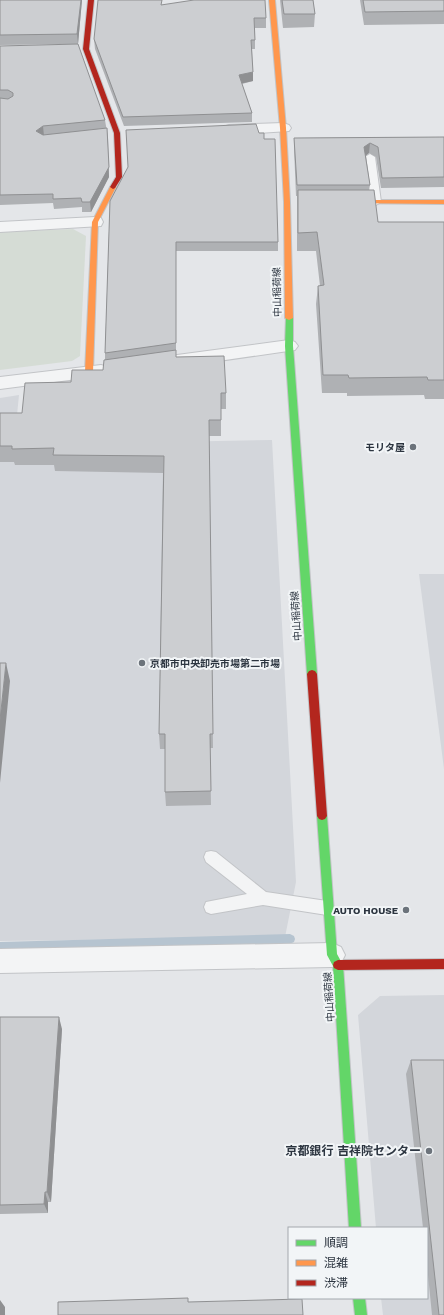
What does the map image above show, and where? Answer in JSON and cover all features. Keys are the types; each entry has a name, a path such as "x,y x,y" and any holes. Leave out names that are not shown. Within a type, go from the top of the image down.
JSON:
{"main road":[{"path":"89,372 95,222 119,177 113,133 86,49 91,0"},
{"name":"中山稲荷線","path":"272,0 291,202 289,346 327,908 335,960 355,1227"},
{"path":"339,202 444,202"},
{"path":"335,960 444,964"},
{"path":"360,1299 361,1315"}],"street":[{"path":"71,49 86,49"},
{"path":"212,130 283,128"},
{"path":"113,133 133,132"},
{"path":"0,228 95,222"},
{"path":"158,363 289,346"},
{"path":"0,383 120,368"},
{"path":"0,961 335,960"}],"lane":[{"path":"370,157 376,202"},
{"path":"211,857 263,898"},
{"path":"211,907 263,898 327,908"}],"shaded area":[{"path":"73,229 86,236 80,356 72,361 0,370 0,232"},
{"name":"京都市中央卸売市場第二市場","path":"19,395 14,445 272,440 296,882 285,937 0,941 0,398"},
{"path":"419,574 444,574 444,769"},
{"path":"444,995 444,1315 383,1315 381,1299 428,1299 428,1227 376,1227 358,1015 380,996"}],"building":[{"path":"0,0 81,0 77,34 0,35"},
{"path":"98,0 162,0 161,5 194,0 265,0 266,18 254,18 255,40 251,40 253,72 239,75 252,113 123,117 94,39"},
{"path":"282,0 313,0 315,14 284,14"},
{"path":"363,0 444,0 444,11 365,12"},
{"path":"78,44 105,120 43,126 36,131 43,135 107,128 109,167 90,202 82,202 81,198 53,199 53,194 0,195 0,98 8,99 13,96 13,93 8,90 0,90 0,46"},
{"path":"256,124 259,133 264,133 264,139 275,139 278,242 176,242 176,343 105,353 110,201 128,167 126,130"},
{"path":"444,137 444,177 382,178 378,147 370,143 364,147 370,185 297,185 294,138"},
{"path":"298,190 374,190 378,222 444,222 444,380 428,380 427,377 349,378 348,375 323,375 318,286 324,285 317,232 298,233"},
{"path":"176,350 176,357 224,356 226,393 221,393 221,420 209,420 213,734 210,734 211,791 165,792 165,734 159,734 164,456 53,455 54,448 12,449 12,446 0,446 0,413 22,413 25,383 71,382 72,370 103,370 104,360"},
{"path":"0,663 6,663 0,720"},
{"path":"0,1017 59,1017 47,1192 45,1192 44,1204 0,1205"},
{"name":"京都銀行 吉祥院センター","path":"411,1060 444,1060 444,1315 439,1315"},
{"path":"188,1298 188,1302 302,1299 303,1315 58,1315 58,1302"}],"waterway":[{"path":"0,947 290,939"}],"traffic: fast":[{"path":"289,318 289,346 312,674"},
{"path":"322,816 332,955 338,965 355,1227"},
{"path":"359,1299 361,1315"}],"traffic: slow":[{"path":"272,0 283,128 287,202 289,318"},
{"path":"89,372 95,222 113,187"},
{"path":"346,202 444,202"}],"traffic: jam":[{"path":"91,0 86,49 117,133 119,177 113,187"},
{"path":"312,674 322,816"},
{"path":"338,965 444,964"}],"place":[{"name":"モリタ屋","path":"413,447"},
{"name":"京都市中央卸売市場第二市場","path":"142,663"},
{"name":"AUTO HOUSE","path":"406,910"},
{"name":"京都銀行 吉祥院センター","path":"429,1151"}]}
